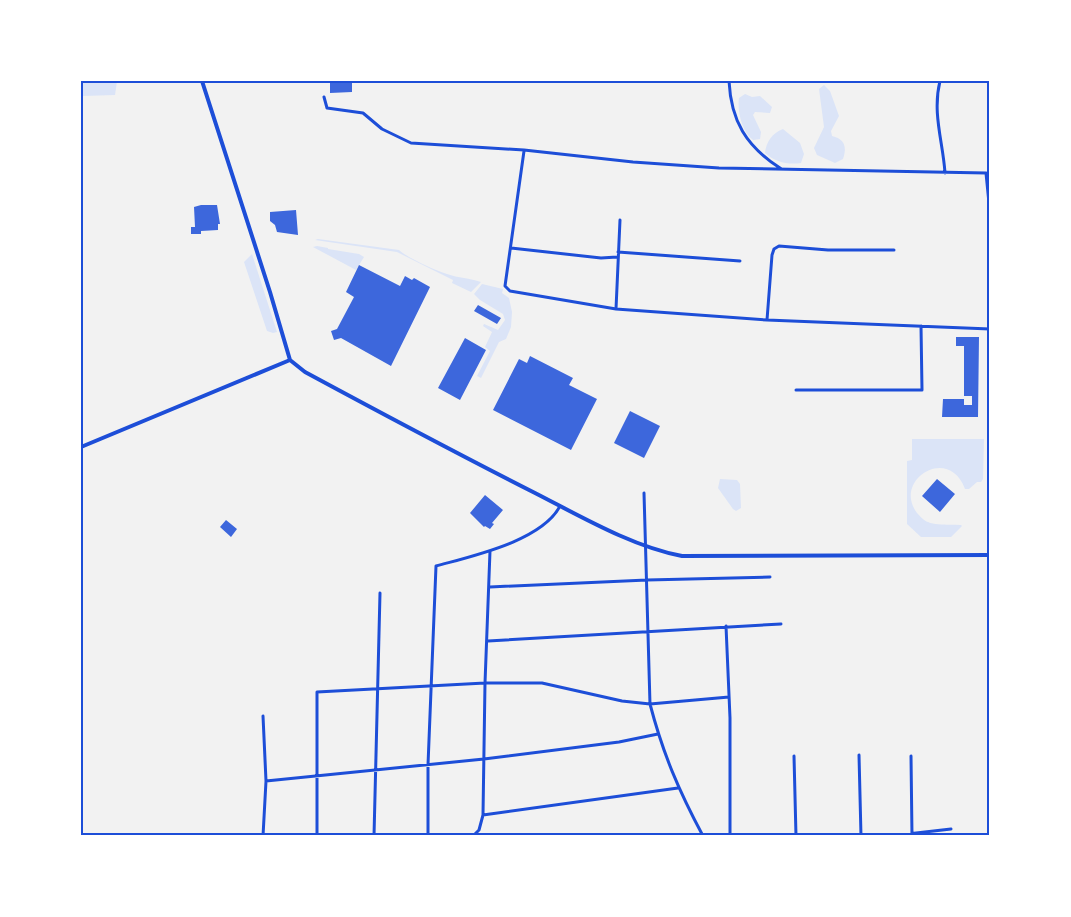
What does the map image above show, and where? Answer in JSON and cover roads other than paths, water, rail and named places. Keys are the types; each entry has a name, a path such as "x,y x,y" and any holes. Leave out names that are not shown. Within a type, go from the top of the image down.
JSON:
{"main road":[{"path":"202,81 290,360 305,372 560,506 646,547 681,556 990,555"},
{"path":"81,447 290,360"}],"street":[{"path":"729,81 731,108 744,134 761,154 781,168"},
{"path":"940,81 937,129 943,145 945,173"},
{"path":"324,97 327,108 363,113 382,129 411,143 524,150 633,162 719,168 986,173 990,213"},
{"path":"524,150 506,286 510,291 616,309 768,320 990,329"},
{"path":"616,309 620,220"},
{"path":"768,320 772,255 774,249 779,246 828,250 894,250"},
{"path":"511,248 601,258 617,257"},
{"path":"618,252 740,261"},
{"path":"796,390 922,390 921,326"},
{"path":"644,493 650,704 658,734 678,788 703,836"},
{"path":"428,836 428,765 436,566 490,551 540,529 552,519 560,506"},
{"path":"473,836 480,830 483,815 490,551"},
{"path":"490,587 770,577"},
{"path":"374,836 380,593"},
{"path":"488,641 782,624"},
{"path":"726,626 730,836"},
{"path":"317,836 317,692 485,683 542,683 622,701 650,704 729,697"},
{"path":"262,716 266,782 263,836"},
{"path":"266,782 375,772 608,744 658,734"},
{"path":"859,755 861,836"},
{"path":"794,756 796,836"},
{"path":"912,756 912,835"},
{"path":"483,815 678,788"},
{"path":"890,836 951,829"}]}
